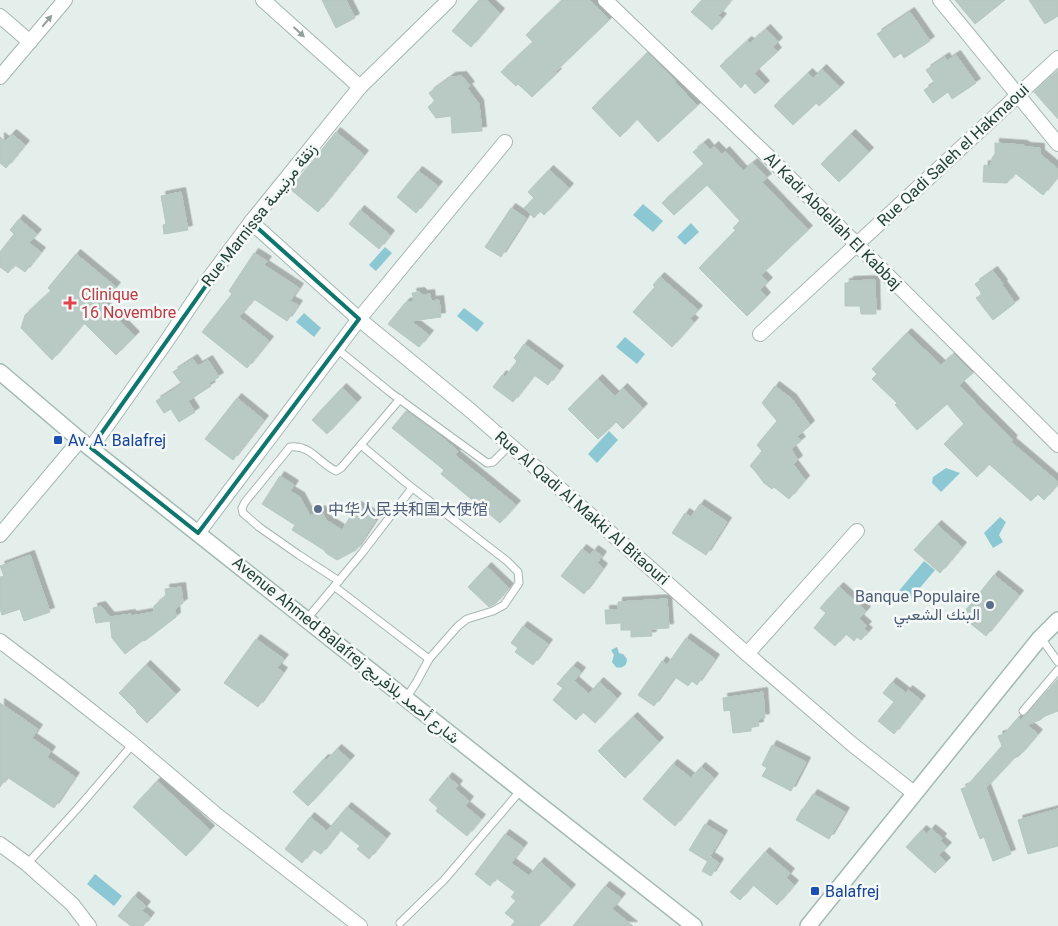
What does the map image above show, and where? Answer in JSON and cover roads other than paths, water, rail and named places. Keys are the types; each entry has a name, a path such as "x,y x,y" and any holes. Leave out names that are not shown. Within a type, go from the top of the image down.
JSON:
{"main road":[{"name":"Avenue Ahmed Balafrej شارع أحمد بلافريج","path":"0,372 86,444 306,620 694,926"},
{"path":"808,926 1040,638 1058,620"}],"street":[{"path":"0,77 65,0"},
{"path":"263,0 360,87"},
{"name":"Rue Marnissa زنقة مرنيسة","path":"0,535 86,444 166,342 207,280 251,222 360,87 450,0"},
{"name":"Al Kadi Abdellah El Kabbaj","path":"606,0 723,112 1058,445"},
{"path":"940,0 1058,144"},
{"path":"0,16 30,42"},
{"name":"Rue Qadi Saleh el Hakmaoui","path":"760,334 1058,58"},
{"path":"198,532 358,318 505,142"},
{"name":"Rue Al Qadi Al Makki Al Bitaouri","path":"251,222 358,318 510,445 747,654 853,745 914,793"},
{"path":"747,654 857,531"},
{"path":"0,641 132,744 218,816 360,926"},
{"path":"0,844 27,864 72,904 89,926"}],"lane":[{"path":"336,348 400,399 487,463 493,462 510,445"},
{"path":"400,399 341,468 336,471 327,467 306,449 296,446 290,447 242,508 243,513 259,527 337,584 430,659"},
{"path":"361,445 412,488 506,561 518,572 520,583 504,605 493,611 467,619 458,626 430,659 406,698"},
{"path":"306,620 362,553 412,488"},
{"path":"1040,638 1058,662"},
{"path":"1023,711 1058,670"},
{"path":"27,864 78,808 132,744"},
{"path":"400,923 444,880 521,790"}],"water":[{"path":"643,204 663,221 653,232 633,215"},
{"path":"691,223 699,232 685,245 677,237"},
{"path":"385,247 392,253 376,271 369,265"},
{"path":"464,308 484,323 477,332 457,316"},
{"path":"304,313 321,328 314,337 296,322"},
{"path":"625,337 645,354 637,364 616,347"},
{"path":"609,431 618,440 597,463 588,454"},
{"path":"946,468 960,473 941,492 932,483 933,477"},
{"path":"1000,517 1006,522 999,535 1003,542 993,548 984,533"},
{"path":"924,561 935,570 908,602 897,593"},
{"path":"617,647 619,653 623,654 627,659 625,665 620,668 616,667 612,662 614,655 611,650"},
{"path":"95,874 122,896 114,906 87,884"}],"place":[{"name":"Clinique 16 Novembre","path":"70,303"},
{"name":"Av. A. Balafrej","path":"58,440"},
{"name":"中华人民共和国大使馆","path":"318,509"},
{"name":"Banque Populaire البنك الشعبي","path":"990,605"},
{"name":"Balafrej","path":"815,891"}]}
